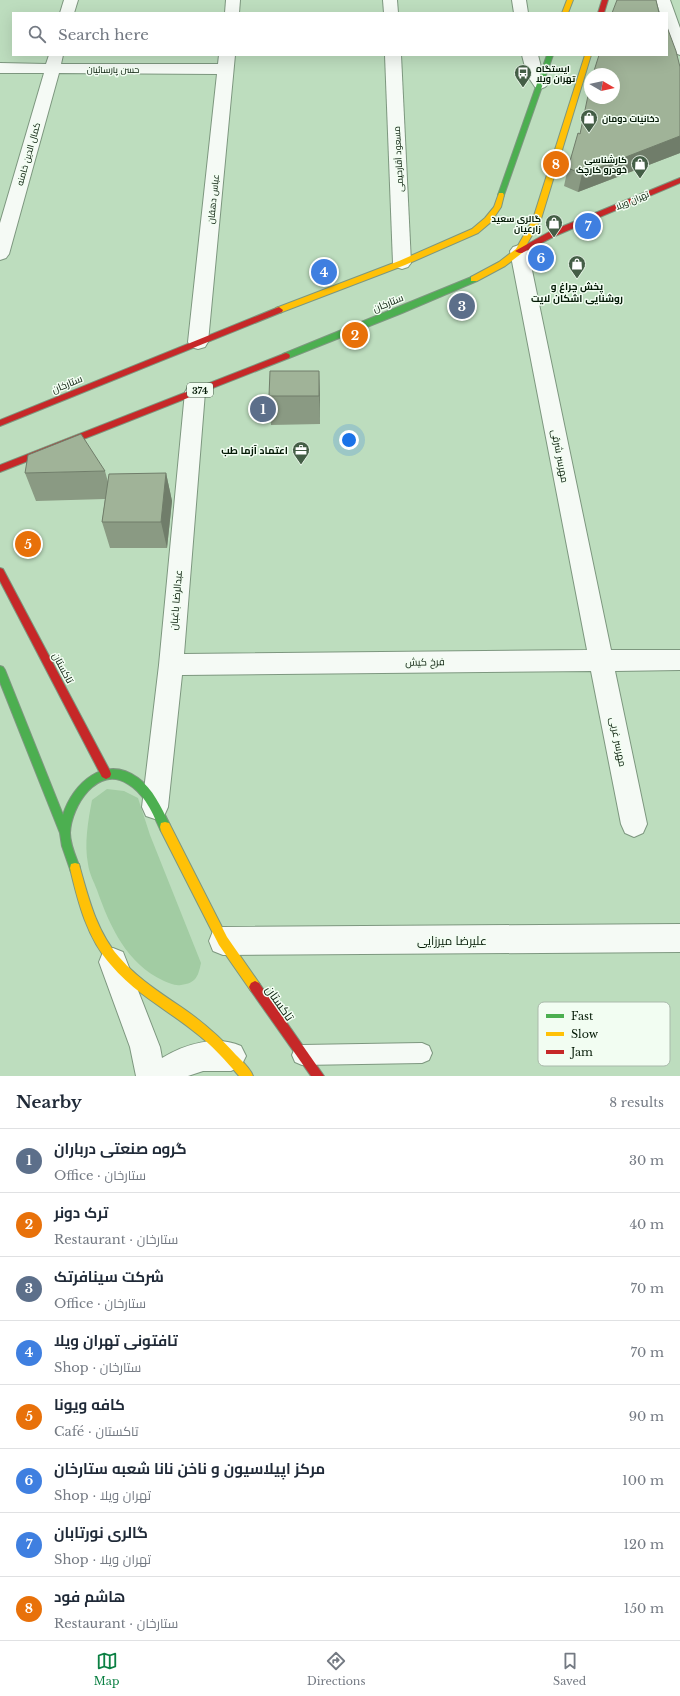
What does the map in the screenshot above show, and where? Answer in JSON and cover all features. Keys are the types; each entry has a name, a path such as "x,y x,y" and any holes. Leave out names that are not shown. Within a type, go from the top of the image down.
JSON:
{"main road":[{"path":"565,12 570,0"},
{"path":"601,12 605,0"},
{"name":"ستارخان","path":"1,422 198,342 402,262 475,231 488,220 497,207 550,56"},
{"name":"ستارخان","path":"0,469 399,311 471,280 502,264 520,251 537,219 588,56"},
{"name":"تهران ویلا","path":"520,251 552,234 680,180"},
{"name":"تاکستان","path":"0,572 106,774 117,773 134,780 144,791 155,807 223,941 318,1076"},
{"path":"0,670 65,833 82,898 95,932 113,962 136,983 195,1024 239,1066"},
{"path":"65,833 72,803 78,793 87,785 106,774"}],"street":[{"path":"67,12 71,0"},
{"path":"232,12 233,0"},
{"path":"390,0 391,12"},
{"path":"519,0 521,12"},
{"path":"663,0 667,12"},
{"path":"668,15 680,50"},
{"name":"مسعود آقارحیمی","path":"393,56 402,262"},
{"path":"530,56 535,75 540,84"},
{"name":"حسن پارسائیان","path":"0,68 54,62 227,62"},
{"name":"کمال الدین خامنه","path":"0,254 54,62"},
{"name":"عباس دهقان","path":"198,342 227,62"},
{"name":"مهرسر شرقی","path":"520,251 601,661"},
{"name":"عبدالرضا باغبان","path":"155,807 171,665 195,392"},
{"name":"فرخ کیش","path":"171,665 680,660"},
{"name":"مهرسر غربی","path":"601,661 634,824"},
{"name":"علیرضا میرزایی","path":"223,941 680,938"},
{"path":"113,962 145,1047 151,1076"},
{"path":"163,1076 178,1064 193,1057 239,1066"}],"lane":[{"path":"302,1055 422,1053"}],"green space":[{"path":"107,789 124,791 138,798 150,835 201,963 196,978 190,983 176,985 151,974 130,954 114,931 108,917 89,871 86,849 92,800"}],"building":[{"path":"617,0 656,0 659,12 612,12"},
{"path":"668,30 680,67 680,136 582,174 568,168 578,133 580,134 586,104 620,104 620,68 595,68 599,56 668,56"},
{"path":"270,371 319,371 319,396 269,396"},
{"path":"81,434 105,471 25,473 28,455"},
{"path":"166,473 161,522 102,522 109,474"}],"traffic: fast":[{"path":"501,195 550,56"},
{"path":"286,356 474,279"},
{"path":"0,670 65,833"},
{"path":"75,868 66,842 66,822 76,798 93,780 103,775 115,774 127,777 140,786 150,799 165,827"}],"traffic: slow":[{"path":"565,12 570,0"},
{"path":"474,279 502,264 519,251 537,219 588,56"},
{"path":"279,310 402,263 475,231 488,220 497,207 501,195"},
{"path":"165,827 223,941 255,987"},
{"path":"75,868 90,920 99,939 114,961 136,982 207,1033 247,1076"}],"traffic: jam":[{"path":"601,12 605,0"},
{"path":"519,251 552,234 680,180"},
{"path":"0,423 279,310"},
{"path":"0,469 286,356"},
{"path":"0,572 106,774"},
{"path":"255,987 318,1076"}],"place":[{"name":"ایستگاه تهران ویلا","path":"523,88"},
{"name":"دخانیات دومان","path":"589,133"},
{"name":"هاشم فود","path":"556,164"},
{"name":"کارشناسی خودرو کارچک","path":"640,179"},
{"name":"گالری نورتابان","path":"588,226"},
{"name":"گالری سعید زارعیان","path":"554,238"},
{"name":"مرکز اپیلاسیون و ناخن نانا شعبه ستارخان","path":"541,258"},
{"name":"تافتونی تهران ویلا","path":"324,272"},
{"name":"پخش چراغ و روشنایی اشکان لایت","path":"577,279"},
{"name":"شرکت سینافرتک","path":"462,306"},
{"name":"ترک دونر","path":"355,335"},
{"name":"گروه صنعتی درباران","path":"263,409"},
{"name":"اعتماد آزما طب","path":"301,465"},
{"name":"کافه ویونا","path":"28,544"}]}
